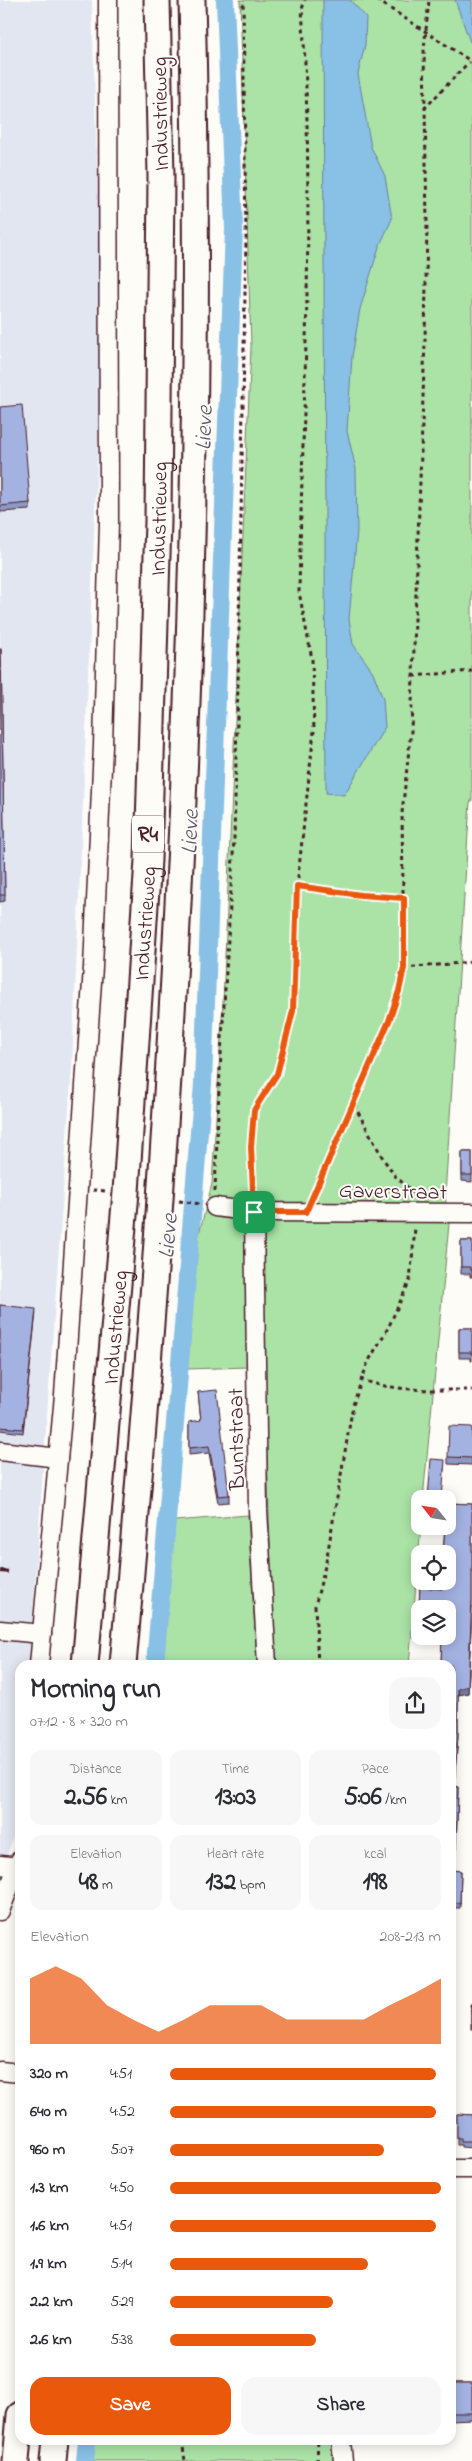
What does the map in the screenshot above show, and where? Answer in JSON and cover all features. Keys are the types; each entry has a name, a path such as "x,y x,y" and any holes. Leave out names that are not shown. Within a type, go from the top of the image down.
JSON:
{"highway":[{"name":"Industrieweg","path":"85,1660 126,1192 148,860 158,521 161,176 157,0"},
{"name":"Industrieweg","path":"122,1660 161,1201 176,957 187,721 197,181 192,0"},
{"path":"16,2461 17,2445"},
{"path":"53,2461 54,2445"}],"street":[{"name":"Industrieweg","path":"39,1660 58,1458 93,967 103,746 109,522 108,0"},
{"name":"Gaverstraat","path":"215,1207 254,1212 472,1213"},
{"name":"Buntstraat","path":"254,1212 258,1510 267,1660"},
{"path":"0,1451 58,1458"},
{"path":"0,1630 42,1634"},
{"path":"0,1865 15,1863"},
{"path":"0,1911 15,1873"},
{"path":"0,2071 15,2072"},
{"path":"456,2169 472,2169"},
{"path":"341,2445 343,2461"}],"path":[{"path":"215,1207 219,1078 234,839 238,673 246,238 243,0"},
{"path":"254,1212 251,1147 254,1110 277,1074 293,1011 297,886 314,731 312,659 299,592 308,187 308,95 302,9 305,0"},
{"path":"377,0 471,62 424,109"},
{"path":"306,1212 389,1021 404,968 402,813 411,731 425,341 427,223 424,109 425,30 429,0"},
{"path":"412,676 472,671"},
{"path":"297,886 361,895 404,898"},
{"path":"404,968 472,962"},
{"path":"318,1660 315,1606 326,1562 353,1405 360,1379 410,1280 421,1214 427,1206 396,1177 384,1160 354,1105"},
{"path":"360,1379 374,1385 432,1390 472,1390"},
{"path":"183,2445 186,2461"},
{"path":"317,2461 318,2445"}],"shaded area":[{"path":"0,0 92,0 102,342 72,1066 29,1660 15,1660 15,1829 0,1878"}],"green space":[{"path":"240,0 472,0 472,801 470,802 445,1196 449,1224 424,1490 411,1490 411,1535 420,1535 419,1545 411,1545 411,1590 415,1590 415,1600 411,1600 409,1660 274,1660 260,1242 249,1367 187,1369 194,1253 212,1184 223,1003 251,346"},
{"path":"248,1515 257,1660 162,1660 175,1521"},
{"path":"93,2445 336,2445 338,2461 92,2461"}],"water":[{"path":"323,0 350,0 366,17 365,45 358,74 371,147 385,176 392,219 379,247 360,309 352,357 347,431 356,469 357,531 349,619 353,644 373,672 383,699 385,727 344,795 326,793"},
{"path":"455,0 472,0 472,42 470,42"}],"building":[{"path":"22,405 30,503 0,506 0,407"},
{"path":"1,649 5,895 0,895"},
{"path":"462,1152 472,1152 472,1175 462,1175"},
{"path":"461,1241 472,1241 472,1270 470,1270 470,1267 461,1267"},
{"path":"0,1305 36,1309 23,1429 0,1427"},
{"path":"459,1328 472,1328 472,1354 471,1352 459,1352"},
{"path":"217,1390 229,1495 218,1496 209,1446 189,1448 189,1422 201,1420 198,1392"},
{"path":"449,1426 472,1427 472,1458 448,1457"},
{"path":"431,1459 445,1460 443,1490 429,1490"},
{"path":"456,1503 472,1504 472,1600 468,1686 458,1689 456,1758 456,1660 441,1660 442,1645 456,1645 456,1600 419,1600 420,1590 456,1590 456,1545 444,1545 444,1535 456,1535"},
{"path":"456,1786 458,1787 456,1843"},
{"path":"456,1870 461,1871 460,1903 456,1903"},
{"path":"472,2004 472,2022 471,2022"},
{"path":"457,2114 472,2115 472,2141 461,2141 461,2138 457,2138"},
{"path":"456,2383 472,2383 472,2413 456,2413"}],"waterway":[{"name":"Lieve","path":"155,1660 203,1084 234,229 225,0"},
{"name":"Lieve","path":"85,2461 87,2445"}],"railway":[{"path":"0,1571 11,1572"}],"route":[{"path":"297,886 361,895 404,898 404,968 399,991 389,1021 354,1105 306,1212 254,1212 251,1147 254,1110 277,1074 293,1011 297,886"}]}
